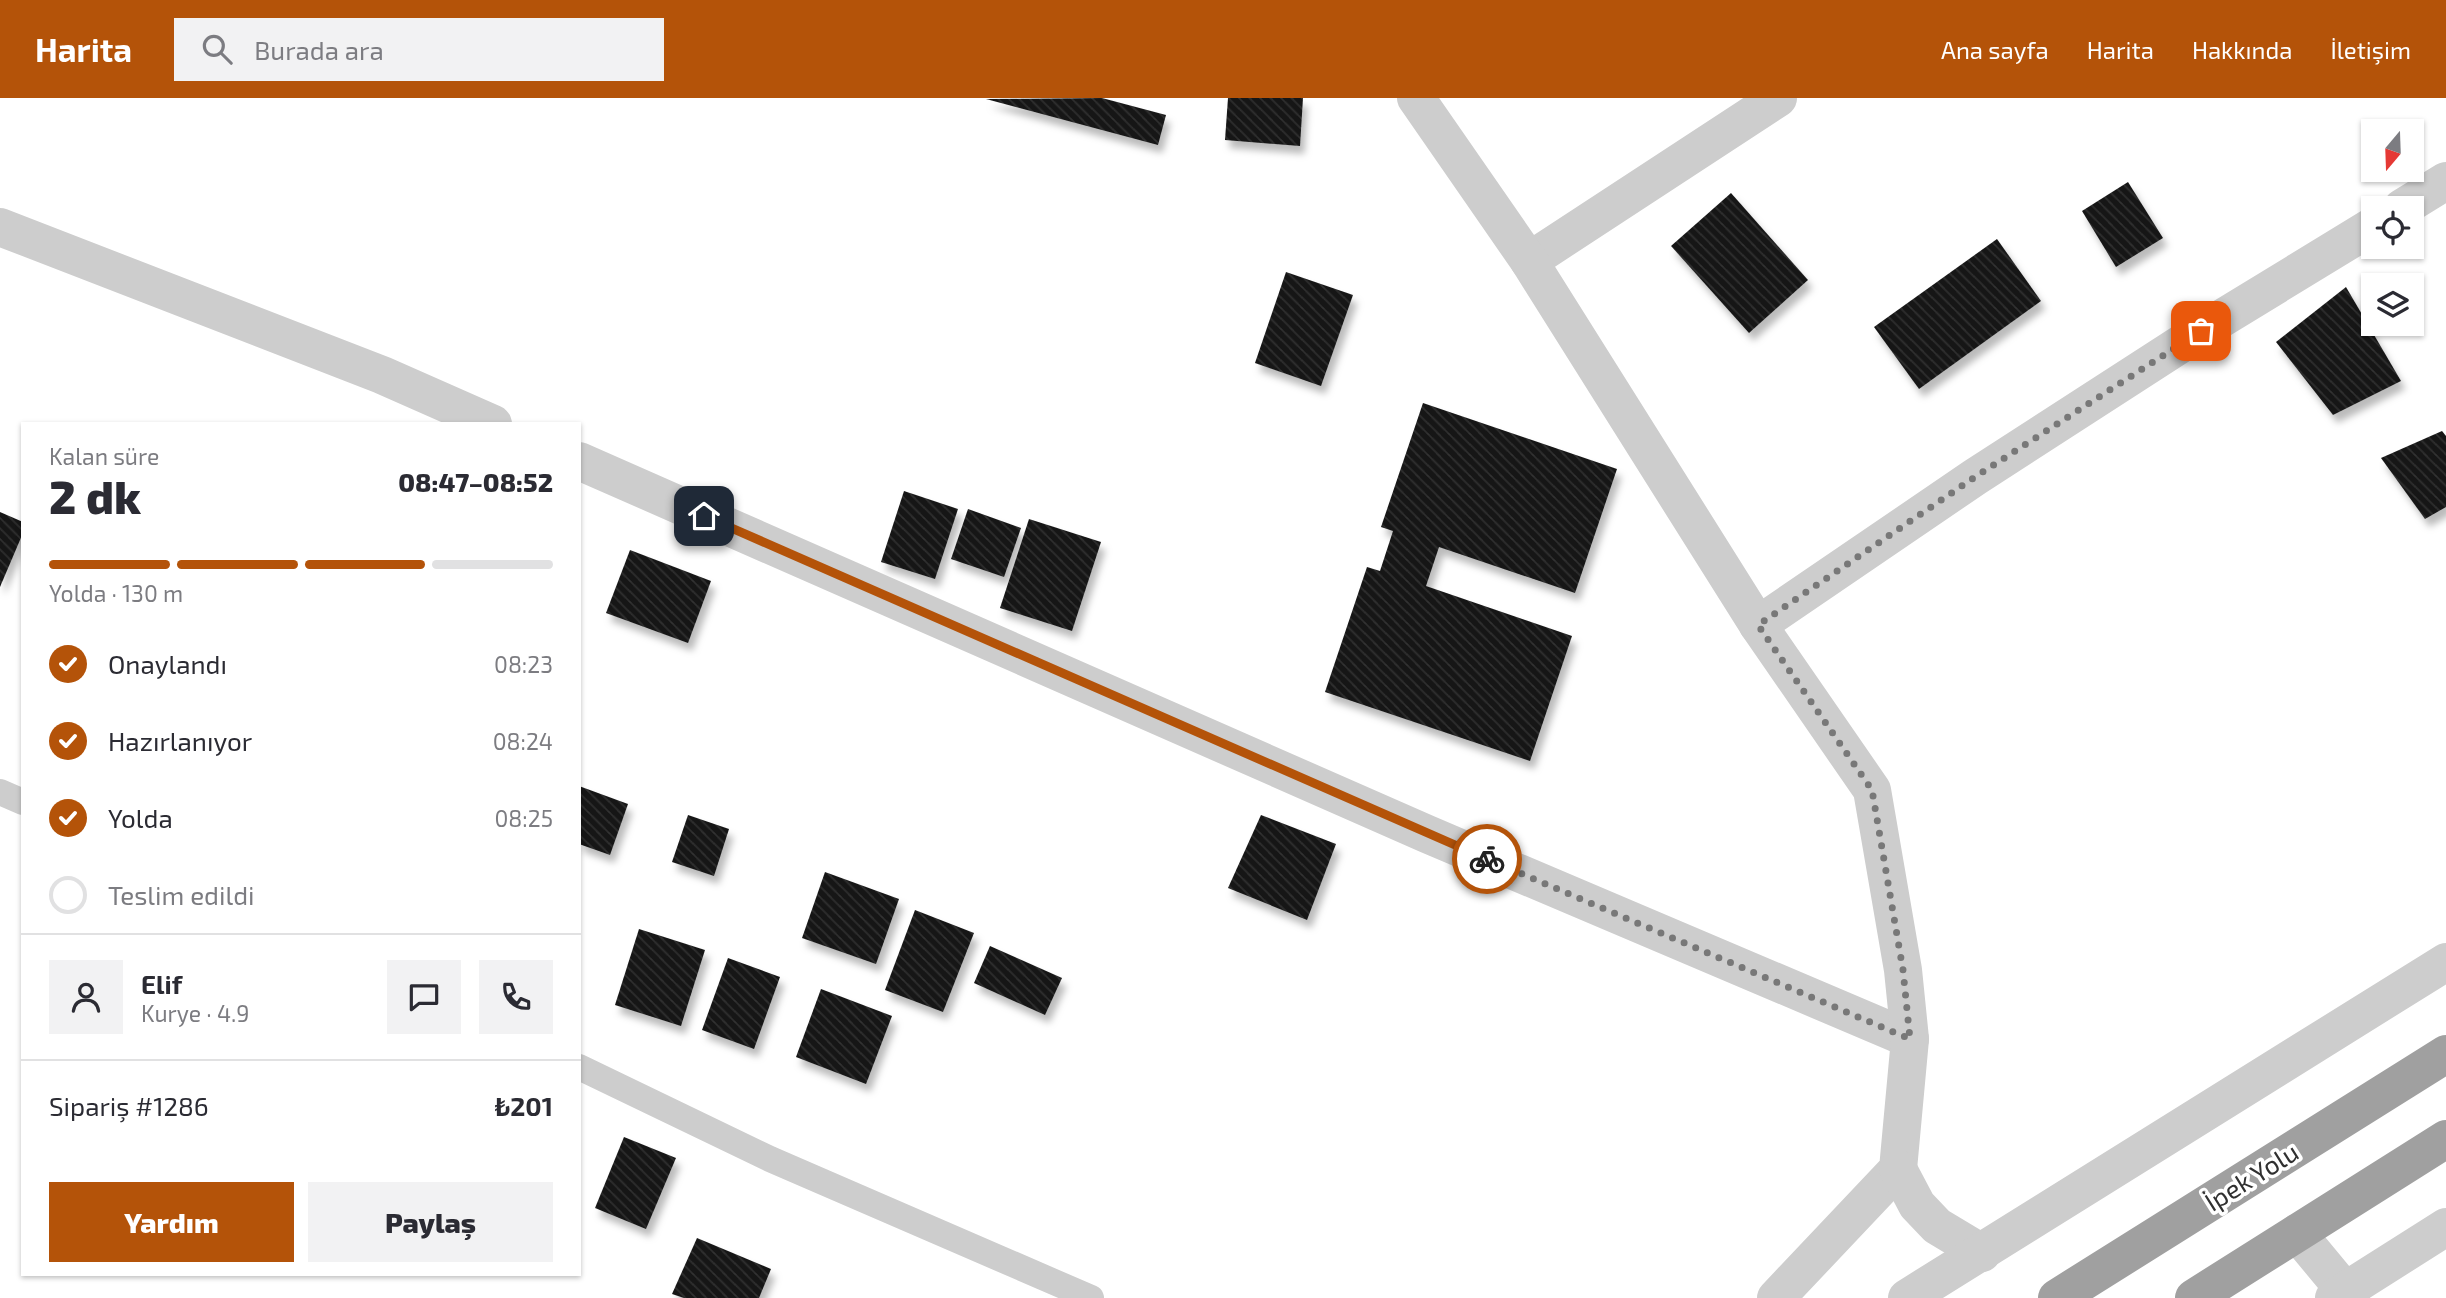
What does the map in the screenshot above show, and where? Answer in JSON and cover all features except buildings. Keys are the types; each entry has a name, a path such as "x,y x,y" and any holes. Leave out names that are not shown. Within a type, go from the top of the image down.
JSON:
{"highway":[{"name":"İpek Yolu","path":"2057,1298 2446,1054"},
{"path":"2194,1298 2446,1139"}],"street":[{"path":"1416,98 1529,261 1758,625 1872,790 1903,970 1910,1039 1898,1170 1917,1205 1937,1226 1982,1253"},
{"path":"1529,261 1778,98"},
{"path":"2422,196 2446,181"},
{"path":"0,227 382,375 488,422"},
{"path":"1758,625 1975,477 2178,345 2361,233"},
{"path":"581,462 1427,834 1910,1039"},
{"path":"1907,1298 2446,962"},
{"path":"1776,1298 1898,1170"},
{"path":"2297,1233 2343,1296 2446,1227"}],"lane":[{"path":"0,792 21,801"},
{"path":"581,1068 769,1159 1091,1298"}],"way so far":[{"path":"1487,859 1910,1039 1903,970 1872,790 1758,625 1975,477 2201,331"}],"route":[{"path":"704,516 1487,859"}]}
